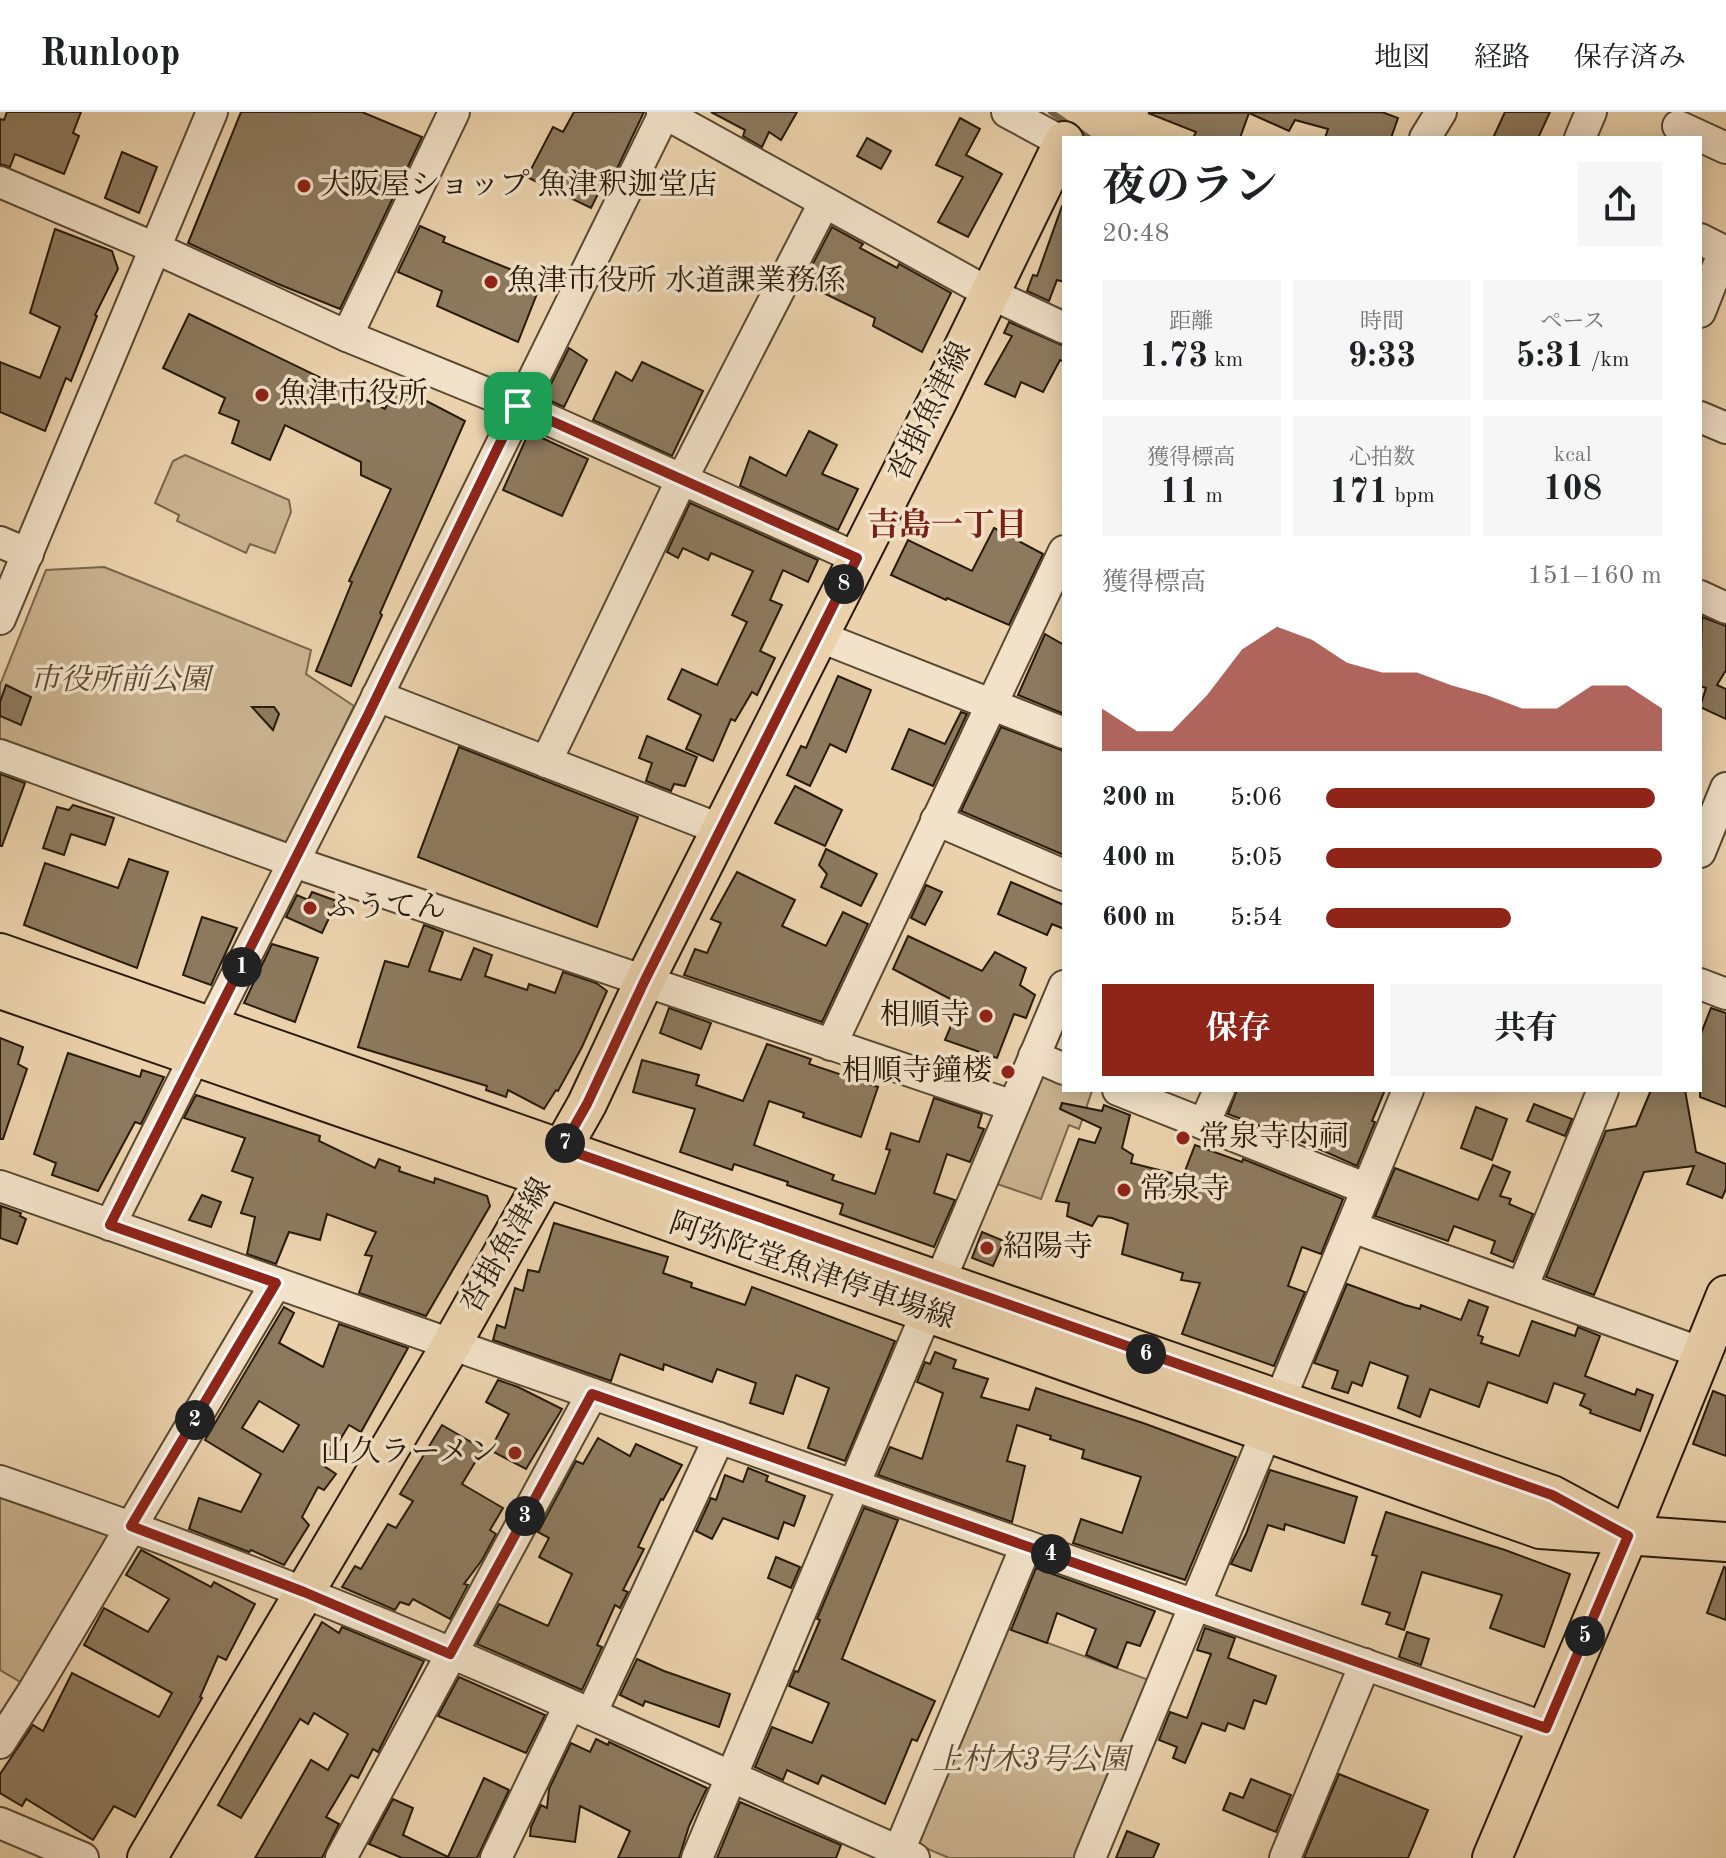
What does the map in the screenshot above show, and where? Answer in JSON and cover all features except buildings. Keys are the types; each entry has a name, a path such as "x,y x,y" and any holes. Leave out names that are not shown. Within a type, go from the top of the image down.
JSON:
{"main road":[{"name":"沓掛魚津線","path":"1066,136 1076,112"},
{"name":"沓掛魚津線","path":"147,1858 451,1345 587,1104 644,982 937,402 1062,145"},
{"name":"阿弥陀堂魚津停車場線","path":"0,953 205,1042 1274,1416 1540,1529 1726,1542"},
{"name":"阿弥陀堂魚津停車場線","path":"0,989 205,1042"},
{"path":"1492,1858 1726,1295"}],"street":[{"path":"0,619 14,548 155,248 212,112"},
{"path":"347,336 454,112"},
{"path":"110,1225 377,696 663,112 989,293 1062,327"},
{"path":"1007,112 1062,140"},
{"path":"1426,136 1441,112"},
{"path":"1581,136 1591,112"},
{"path":"1678,125 1701,136"},
{"path":"1702,136 1726,148"},
{"path":"0,182 155,248 347,336 518,406 857,558"},
{"path":"546,762 681,481 824,203"},
{"path":"1702,240 1724,251 1711,302"},
{"path":"1702,418 1726,428"},
{"path":"831,1045 1062,555"},
{"path":"1702,597 1726,608"},
{"path":"818,636 1062,732"},
{"path":"377,696 722,830"},
{"path":"0,755 294,862 1013,1106"},
{"path":"1702,847 1726,788"},
{"path":"936,820 1062,874"},
{"path":"1702,985 1726,994"},
{"path":"697,1858 1062,991"},
{"path":"1034,1056 1062,1068"},
{"path":"1123,1092 1367,1189"},
{"path":"1204,1124 1218,1092"},
{"path":"1090,1858 1407,1092"},
{"path":"1522,1288 1602,1092"},
{"path":"0,1186 1546,1728"},
{"path":"1352,1227 1702,1353"},
{"path":"0,1743 276,1283"},
{"path":"341,1858 592,1394"},
{"path":"496,1858 580,1710 719,1438"},
{"path":"0,1481 131,1526 304,1592 580,1710 903,1856 1026,1546"},
{"path":"1285,1858 1365,1664"},
{"path":"0,1823 83,1858"}],"green space":[{"path":"185,455 289,500 291,512 275,553 250,544 246,553 177,521 179,515 155,503 173,461"},
{"name":"市役所前公園","path":"104,567 311,650 306,674 354,706 287,847 0,740 0,685 46,570"},
{"path":"1048,1074 1062,1080 1062,1092 1092,1092 1079,1129 1069,1125 1041,1199 997,1184 1041,1076"},
{"path":"0,1482 131,1526 34,1690 0,1670"},
{"name":"上村木3号公園","path":"1007,1628 1149,1680 1076,1858 949,1858 914,1843"}],"waterway":[{"path":"1051,112 1086,136"}],"place":[{"name":"大阪屋ショップ 魚津釈迦堂店","path":"304,186"},
{"name":"魚津市役所 水道課業務係","path":"491,282"},
{"name":"魚津市役所","path":"262,395"},
{"name":"ふうてん","path":"310,908"},
{"name":"相順寺","path":"986,1016"},
{"name":"相順寺鐘楼","path":"1008,1072"},
{"name":"常泉寺内祠","path":"1183,1138"},
{"name":"常泉寺","path":"1124,1190"},
{"name":"紹陽寺","path":"987,1248"},
{"name":"山久ラーメン","path":"515,1453"}],"district":[{"name":"吉島一丁目","path":"947,527"}],"route":[{"path":"518,406 857,558 644,982 587,1104 562,1148 1552,1495 1628,1536 1546,1728 592,1394 450,1654 304,1592 131,1526 276,1283 110,1225 368,715 518,406"}]}
